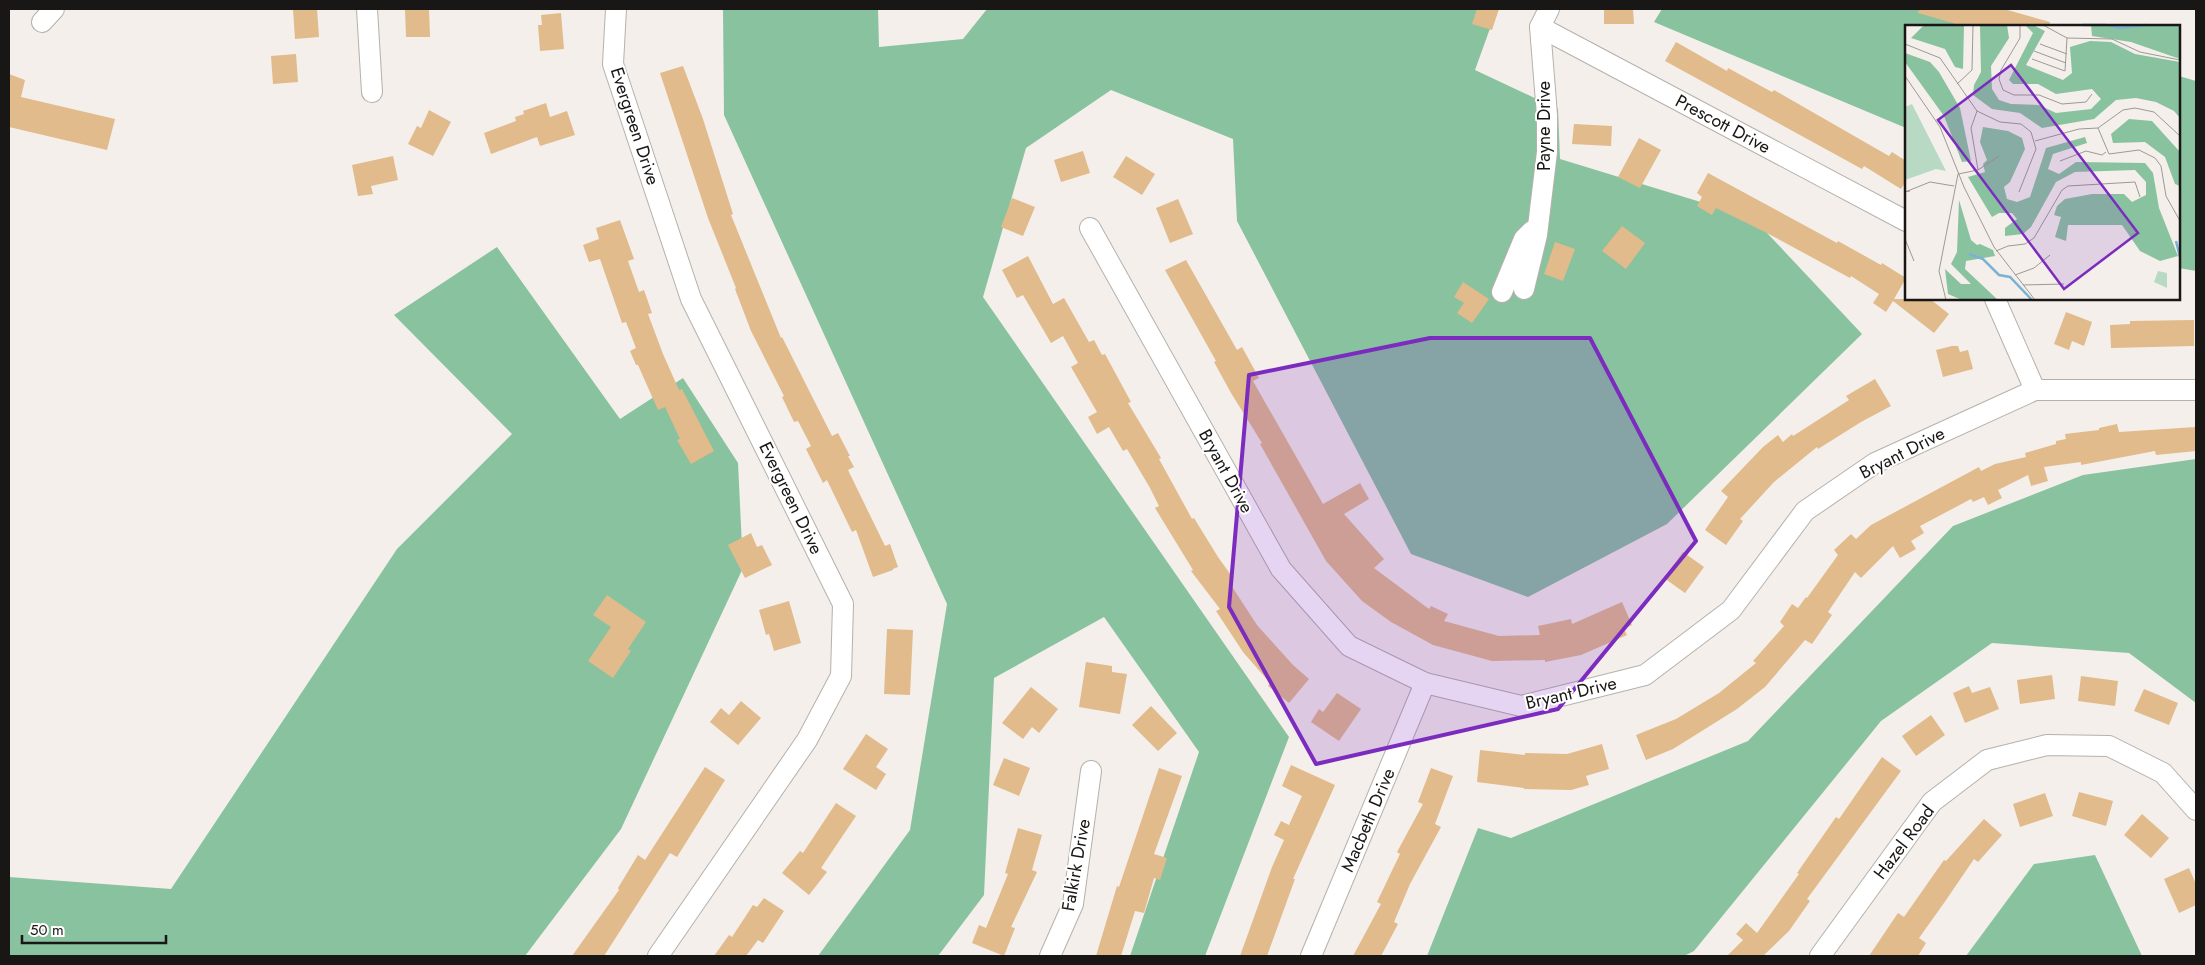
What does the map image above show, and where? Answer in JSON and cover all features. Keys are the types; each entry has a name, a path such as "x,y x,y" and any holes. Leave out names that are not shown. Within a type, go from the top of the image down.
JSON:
{"street":[{"path":"367,9 372,92"},
{"name":"Evergreen Drive","path":"616,9 613,64 691,299 843,604 841,676 808,740 658,956"},
{"path":"1540,27 1549,9"},
{"name":"Prescott Drive","path":"1540,27 1905,220"},
{"name":"Payne Drive","path":"1524,288 1538,224 1547,152 1547,114 1540,27"},
{"path":"1502,292 1524,239 1538,224"},
{"name":"Bryant Drive","path":"1090,228 1281,569 1349,646 1425,683 1521,706 1644,675 1730,610 1805,511 1875,463 2035,390 2196,390"},
{"path":"1995,300 2035,390"},
{"name":"Macbeth Drive","path":"1311,956 1425,683"},
{"name":"Hazel Road","path":"1820,956 1932,802 1987,760 2047,745 2109,746 2163,773 2196,810"},
{"name":"Falkirk Drive","path":"1050,956 1073,904 1091,771"}],"highlighted area":[{"path":"1430,338 1590,338 1696,541 1558,709 1316,764 1229,607 1249,375"}],"green space":[{"path":"723,9 878,9 879,47 963,39 987,9 1497,9 1475,70 1558,109 1560,159 1753,218 1862,334 1667,524 1528,597 1411,554 1237,221 1233,139 1111,90 1026,148 983,297 1289,737 1205,956 1130,956 1199,752 1104,617 994,678 984,895 938,956 818,956 910,830 947,604 724,115"},
{"path":"1662,9 1928,9 1990,25 1905,25 1905,128 1654,22"},
{"path":"2180,76 2196,81 2196,271 2180,268"},
{"path":"497,247 620,419 683,378 738,463 743,568 621,829 525,956 9,956 9,877 171,889 397,549 512,434 394,315"},
{"path":"2196,459 2196,703 2129,653 1992,643 1881,721 1694,951 1684,956 1427,956 1478,828 1511,838 1748,741 1953,526 2083,475"},
{"path":"2095,855 2142,956 1966,956 2034,864"}],"building":[{"path":"293,9 317,9 319,37 295,39"},
{"path":"405,9 429,9 430,37 406,37"},
{"path":"1477,9 1499,9 1492,30 1472,24"},
{"path":"1604,9 1633,9 1634,24 1604,24"},
{"path":"1919,9 2004,9 2050,22 2049,25 1960,25 1918,13"},
{"path":"561,13 564,49 540,51 538,25 542,25 541,15"},
{"path":"1676,42 1727,71 1728,68 1772,92 1774,90 1889,156 1892,152 1905,160 1905,183 1901,189 1864,166 1862,169 1665,61"},
{"path":"296,54 298,82 273,84 271,56"},
{"path":"683,66 703,119 733,214 731,215 781,338 832,436 838,433 850,456 848,456 854,467 848,470 885,546 890,544 898,567 893,570 873,577 856,530 852,532 827,480 823,483 806,449 811,446 798,421 794,422 782,397 784,396 751,331 708,218 660,73"},
{"path":"9,74 25,80 21,97 115,119 107,150 9,127"},
{"path":"546,103 550,117 567,111 575,135 540,146 537,137 491,154 484,133 516,121 515,117 524,114 523,111"},
{"path":"429,110 451,122 433,156 408,144 417,126 421,128"},
{"path":"1574,124 1612,126 1611,146 1572,144"},
{"path":"1639,138 1661,150 1640,188 1618,177"},
{"path":"1083,151 1090,173 1061,182 1054,160"},
{"path":"393,156 398,180 371,186 373,194 358,196 352,165"},
{"path":"1126,156 1155,174 1142,195 1113,177"},
{"path":"1708,173 1837,243 1838,241 1881,265 1882,263 1905,277 1894,299 1931,300 1949,314 1934,333 1893,301 1886,312 1873,303 1879,294 1851,276 1850,278 1716,208 1712,215 1697,206 1702,197 1697,193"},
{"path":"1012,198 1035,207 1023,236 1001,227"},
{"path":"1178,199 1193,234 1170,243 1156,208"},
{"path":"620,220 634,259 628,261 639,292 644,290 652,313 648,314 663,354 679,390 682,389 714,451 691,464 677,440 680,439 665,407 658,410 638,365 636,365 630,351 636,348 626,322 622,323 600,259 589,262 583,245 599,239 596,228"},
{"path":"1622,226 1645,243 1626,269 1602,251"},
{"path":"1555,242 1575,249 1563,281 1544,274"},
{"path":"1028,256 1053,304 1064,298 1089,342 1094,340 1102,355 1105,354 1131,402 1128,403 1161,458 1159,459 1192,519 1194,518 1233,578 1229,582 1257,625 1293,665 1309,679 1289,703 1268,686 1270,683 1243,652 1216,611 1220,609 1191,571 1193,570 1155,508 1159,506 1127,449 1123,451 1109,427 1097,434 1088,417 1097,412 1071,367 1078,363 1063,336 1051,343 1023,295 1017,298 1002,270"},
{"path":"1186,260 1237,350 1242,347 1259,378 1253,381 1323,504 1360,483 1369,499 1344,514 1384,559 1374,568 1429,609 1431,606 1448,614 1444,621 1499,636 1540,635 1538,626 1571,619 1572,624 1622,602 1632,625 1624,629 1627,635 1581,655 1545,662 1545,660 1492,661 1433,645 1391,622 1362,601 1326,561 1260,444 1262,443 1231,393 1214,362 1216,361 1165,270"},
{"path":"1463,282 1489,299 1472,323 1457,313 1464,303 1454,297"},
{"path":"2066,312 2092,322 2084,346 2072,341 2069,350 2054,344"},
{"path":"2194,320 2194,346 2111,348 2110,325 2130,324 2130,321"},
{"path":"1958,346 1960,352 1968,350 1973,369 1943,377 1936,350"},
{"path":"1875,379 1891,406 1818,449 1817,447 1774,482 1740,519 1743,521 1726,545 1705,530 1728,497 1721,491 1763,447 1778,435 1783,442 1792,434 1793,436 1849,400 1846,396"},
{"path":"2117,424 2119,432 2196,427 2196,451 2156,455 2155,451 2081,465 2081,462 2044,467 2048,481 2031,486 2028,475 1998,490 2002,498 1988,505 1984,497 1973,502 1971,499 1920,526 1924,533 1911,541 1916,549 1900,558 1893,546 1861,578 1855,572 1828,612 1832,615 1812,644 1805,640 1765,687 1737,709 1673,749 1646,760 1636,735 1676,719 1719,693 1756,663 1753,661 1784,626 1780,622 1792,604 1798,608 1807,598 1838,555 1834,550 1851,534 1856,539 1871,525 1979,467 1981,471 1995,464 2026,457 2025,453 2056,444 2056,441 2066,439 2065,434 2099,430 2099,428"},
{"path":"751,533 757,547 762,545 772,565 745,578 728,545"},
{"path":"1683,552 1704,567 1685,593 1664,578"},
{"path":"607,595 646,622 628,649 631,651 613,678 588,661 611,627 593,615"},
{"path":"789,601 801,643 774,651 769,634 766,635 759,610"},
{"path":"887,629 913,630 910,695 884,694"},
{"path":"1086,662 1112,666 1112,672 1127,674 1120,714 1079,707"},
{"path":"2052,675 2055,699 2020,704 2017,680"},
{"path":"2081,676 2118,681 2115,706 2078,701"},
{"path":"1969,686 1972,693 1990,687 1999,709 1965,723 1953,693"},
{"path":"1031,687 1058,709 1039,733 1032,727 1023,739 1002,723"},
{"path":"2144,689 2178,703 2169,725 2134,711"},
{"path":"1337,693 1361,709 1339,741 1311,722 1319,709 1323,712"},
{"path":"741,701 761,718 738,745 710,722 721,708 729,715"},
{"path":"1151,706 1177,733 1158,751 1132,725"},
{"path":"1931,715 1945,735 1916,756 1902,736"},
{"path":"866,734 888,749 876,767 886,774 876,790 843,769"},
{"path":"1602,744 1609,769 1586,776 1589,785 1571,790 1524,789 1477,782 1480,750 1525,755 1525,753 1567,754"},
{"path":"1882,757 1901,771 1807,899 1810,901 1789,931 1763,956 1727,956 1743,940 1736,934 1746,923 1757,933 1799,874 1797,873 1836,817 1839,819"},
{"path":"1004,758 1030,768 1019,796 993,785"},
{"path":"1291,765 1335,785 1293,879 1295,879 1267,956 1240,956 1272,867 1284,840 1274,835 1281,821 1289,825 1302,796 1282,786"},
{"path":"705,767 725,780 677,857 670,853 604,956 572,956 619,890 618,888 638,855 645,860"},
{"path":"1159,768 1182,776 1154,854 1167,858 1160,880 1154,878 1144,913 1135,911 1121,956 1096,956 1117,886 1119,887"},
{"path":"1431,768 1453,776 1435,824 1441,827 1410,884 1394,922 1398,924 1381,956 1353,956 1381,904 1377,902 1400,854 1397,852 1423,804 1418,802"},
{"path":"2079,792 2113,801 2106,826 2072,816"},
{"path":"2045,793 2053,816 2020,827 2013,804"},
{"path":"836,803 856,816 821,868 827,872 809,895 782,873 800,851 803,853"},
{"path":"2142,814 2169,838 2151,858 2124,835"},
{"path":"1984,819 2002,835 1978,862 1974,859 1919,938 1926,943 1918,956 1869,956 1898,913 1904,917 1944,860 1946,861"},
{"path":"1018,828 1042,835 1032,870 1037,872 1011,927 1015,928 1004,956 972,943 979,925 986,928 1008,874 1005,873"},
{"path":"2189,868 2196,884 2196,905 2179,913 2164,879"},
{"path":"764,898 784,911 763,943 758,940 746,956 714,956 729,935 732,937 753,905 757,907"}]}
